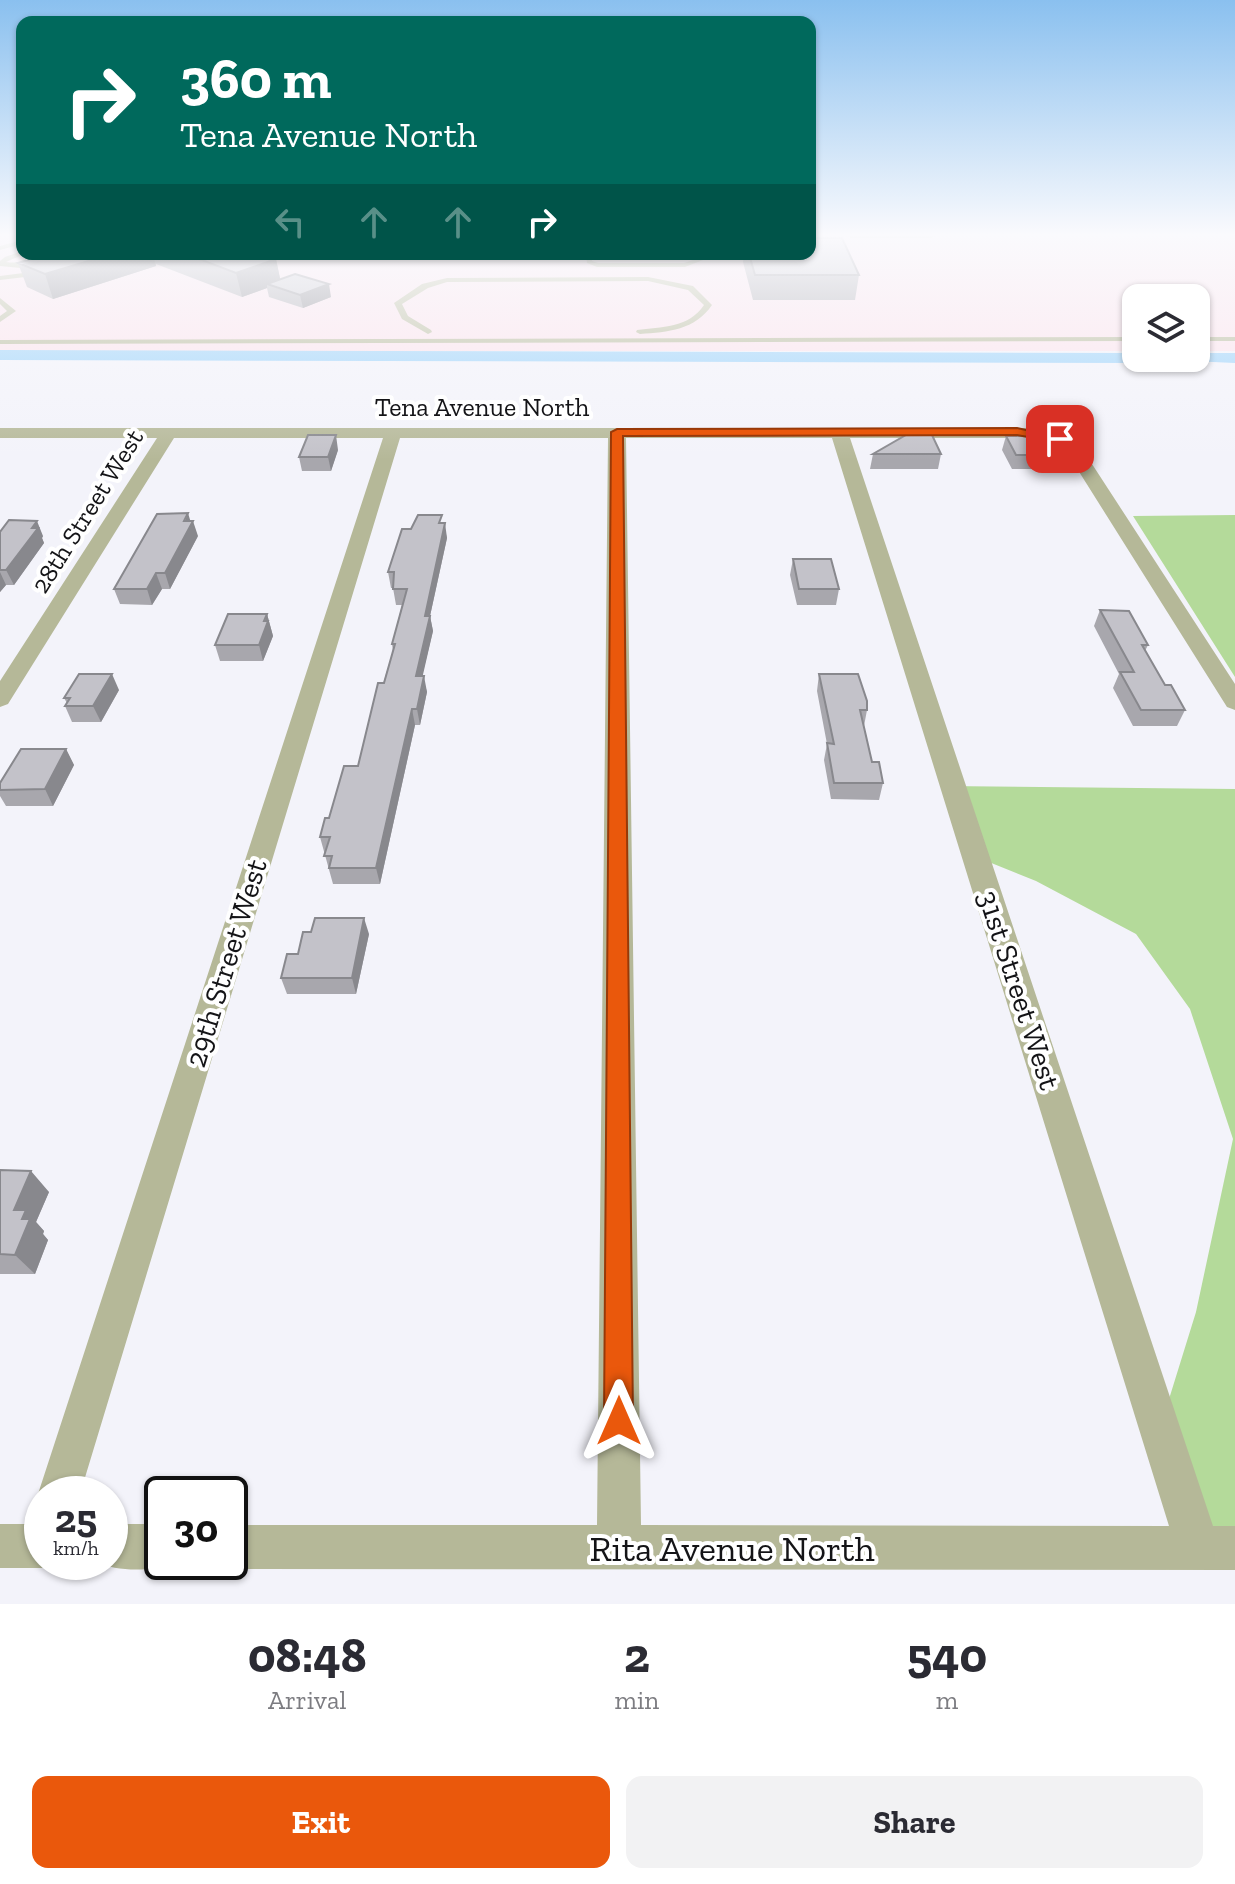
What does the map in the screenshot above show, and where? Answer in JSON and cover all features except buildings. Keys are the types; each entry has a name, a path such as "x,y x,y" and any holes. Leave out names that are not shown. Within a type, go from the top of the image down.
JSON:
{"street":[{"path":"617,432 619,1548"},
{"name":"31st Street West","path":"839,432 1216,1548"},
{"name":"Tena Avenue North","path":"0,433 1017,432 1060,439 1073,448 1235,702"},
{"name":"28th Street West","path":"0,699 169,433"},
{"name":"29th Street West","path":"65,1476 393,433"},
{"path":"0,1546 24,1546"},
{"name":"Rita Avenue North","path":"248,1547 1216,1548"}],"lane":[{"path":"400,311 409,322 428,332"},
{"path":"0,332 644,332 692,322 705,311"},
{"path":"0,342 1122,339"},
{"path":"1210,339 1235,339"}],"shaded area":[{"path":"0,311 1122,311 1122,351 0,351"},
{"path":"1210,311 1235,311 1235,351 1210,351"}],"green space":[{"path":"1235,515 1235,677 1133,516"},
{"path":"944,786 1235,789 1235,1552 1191,1551 1165,1412 1196,1312 1233,1139 1190,1009 1136,934 1036,881 964,852"}],"waterway":[{"path":"0,355 1122,358"},
{"path":"1210,358 1235,358"}],"route":[{"path":"619,1421 617,432 1017,432 1060,439"}]}
